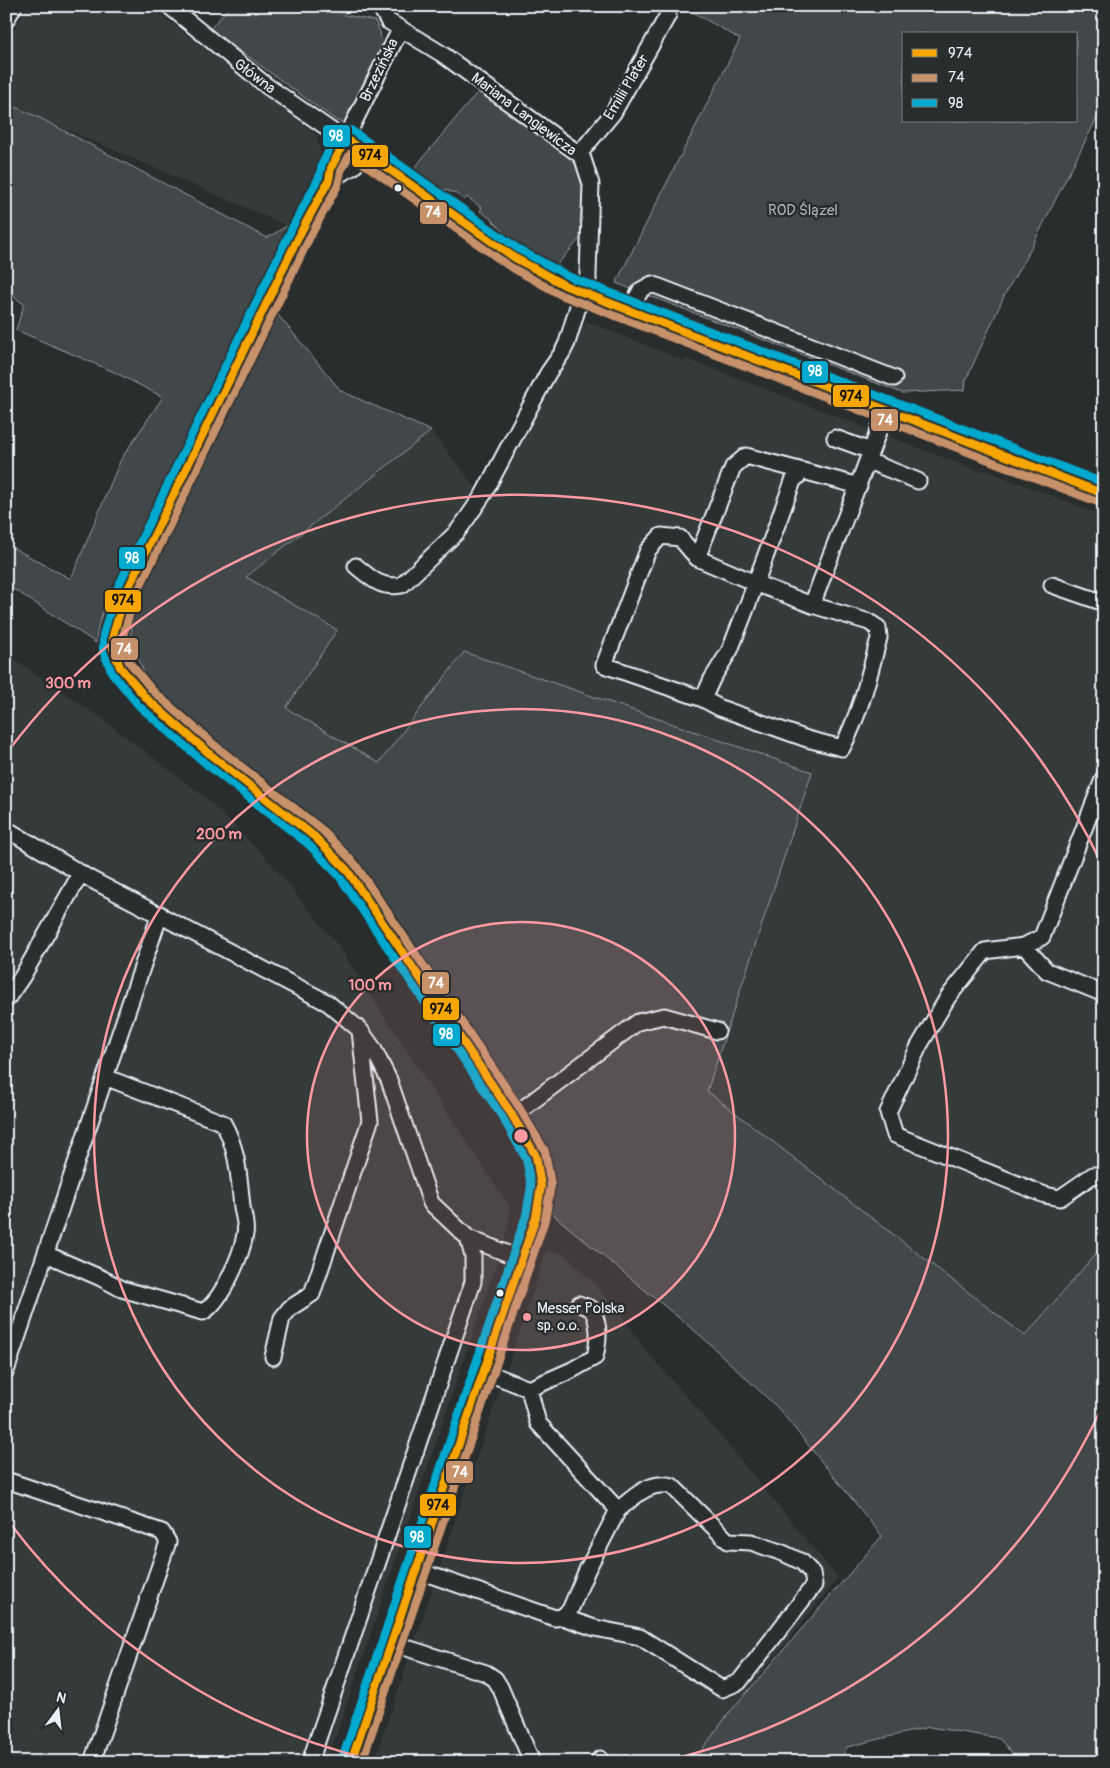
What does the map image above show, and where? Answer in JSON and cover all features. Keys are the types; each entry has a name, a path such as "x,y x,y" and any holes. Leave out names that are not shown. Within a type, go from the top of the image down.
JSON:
{"street":[{"path":"6,20 14,6"},
{"name":"Główna","path":"169,6 267,86 515,258 552,279 629,311 1104,494"},
{"name":"Brzezińska","path":"351,1762 536,1217 541,1186 536,1156 513,1116 348,870 316,837 212,756 146,698 120,667 113,648 115,625 125,595 295,245 329,180 331,168 400,30 388,22 380,6"},
{"name":"Emilii Plater","path":"579,154 613,112 668,15"},
{"name":"Mariana Langiewicza","path":"356,566 383,586 402,585 458,532 483,495 548,373 562,353 588,274 591,184 583,159 579,154 428,44 400,30"},
{"path":"329,180 353,167 366,153"},
{"path":"629,311 641,290 652,284 894,378"},
{"path":"812,605 838,534 859,486 886,410"},
{"path":"835,438 918,480"},
{"path":"697,558 733,467 746,456 859,486"},
{"path":"703,699 712,679 730,650 793,481 804,471"},
{"path":"661,536 680,538 697,558 755,583 812,605 869,622 878,628 879,638 861,701 842,748 807,740 720,708 703,699 604,665 648,550 661,536"},
{"path":"1052,586 1104,603"},
{"path":"1104,776 1042,937 1024,946 985,951 948,997 919,1046 888,1112 895,1135 1045,1195 1060,1198 1093,1175 1104,1176"},
{"path":"6,830 92,880 328,1003 360,1030 373,1048 389,1080 431,1203 468,1238 521,1259"},
{"path":"6,1000 22,977 81,873"},
{"path":"6,1371 160,914"},
{"path":"1024,946 1047,971 1104,994"},
{"path":"513,1116 638,1022 664,1016 718,1031"},
{"path":"273,1357 282,1318 290,1308 312,1294 370,1121 360,1030"},
{"path":"46,1254 102,1278 122,1290 203,1312 212,1308 235,1266 246,1232 236,1154 231,1136 223,1122 105,1077"},
{"path":"310,1762 473,1282 473,1256 468,1238"},
{"path":"483,1371 529,1388 572,1370 594,1357 599,1340 598,1322 592,1309 579,1304"},
{"path":"529,1388 538,1423 618,1510"},
{"path":"6,1480 162,1532 168,1542 92,1762"},
{"path":"416,1570 555,1618 562,1616 570,1610 587,1570 618,1510 650,1486 662,1483 672,1486 728,1541 751,1542 802,1562 812,1573 814,1585 739,1682 722,1689 640,1637 596,1628 562,1616"},
{"path":"391,1643 486,1673 495,1679 532,1762"}],"shaded area":[{"path":"27,6 149,6 316,134 322,157 290,227 6,103 6,46"},
{"path":"586,321 684,361 687,359 981,472 985,470 1104,516 1098,530 1104,532 1104,1244 1025,1336 707,1091 812,772 464,652 379,763 285,707 246,578 431,431 489,504"},
{"path":"6,654 101,718 205,797 268,860 337,944 510,1208 508,1227 497,1263 327,1762 6,1762"},
{"path":"547,1250 566,1255 618,1309 645,1350 703,1415 838,1578 729,1713 693,1762 374,1762"}],"green space":[{"path":"230,6 329,6 345,15 375,21 380,32 382,46 367,80 343,123 337,121 210,29"},
{"name":"ROD Ślązel","path":"682,6 1104,6 1104,104 1031,248 1005,294 966,380 965,390 902,393 616,283 740,39"},
{"path":"481,88 570,156 580,174 583,188 580,223 584,223 584,234 555,267 516,244 490,218 480,211 482,208 467,197 464,200 455,193 430,185 411,172"},
{"path":"6,103 40,118 267,238 287,226 290,227 123,565 99,623 96,643 6,584 6,544 71,579 121,459 163,397 114,372 16,330 24,304 6,291"},
{"path":"269,304 341,391 431,431 246,577 337,630 286,708 379,763 464,652 812,772 707,1091 1025,1336 1104,1244 1104,1762 1019,1762 999,1738 929,1727 847,1747 840,1762 693,1762 729,1713 882,1536 778,1408 701,1336 557,1218 550,1209 548,1157 527,1109 343,844 193,724 147,680 130,638 140,579"}],"transit line":[{"name":"98","path":"342,1759 526,1215 531,1186 526,1159 501,1115 339,876 308,844 206,764 139,706 112,673 103,651 103,635 116,591 293,226 319,177 322,164 337,134 344,129 351,130 520,250 570,277 1104,483"},
{"name":"974","path":"351,1762 536,1217 541,1186 536,1156 509,1110 347,870 315,837 212,756 146,698 120,667 113,648 113,635 125,595 302,230 329,180 331,168 346,139 515,258 566,286 1104,494"},
{"name":"74","path":"362,1762 545,1220 551,1185 545,1151 517,1104 355,864 321,829 218,748 153,691 129,662 123,646 123,636 134,599 311,235 338,185 341,171 350,154 509,266 561,295 1100,503"}],"place":[{"name":"Messer Polska sp. o.o.","path":"527,1317"}]}
